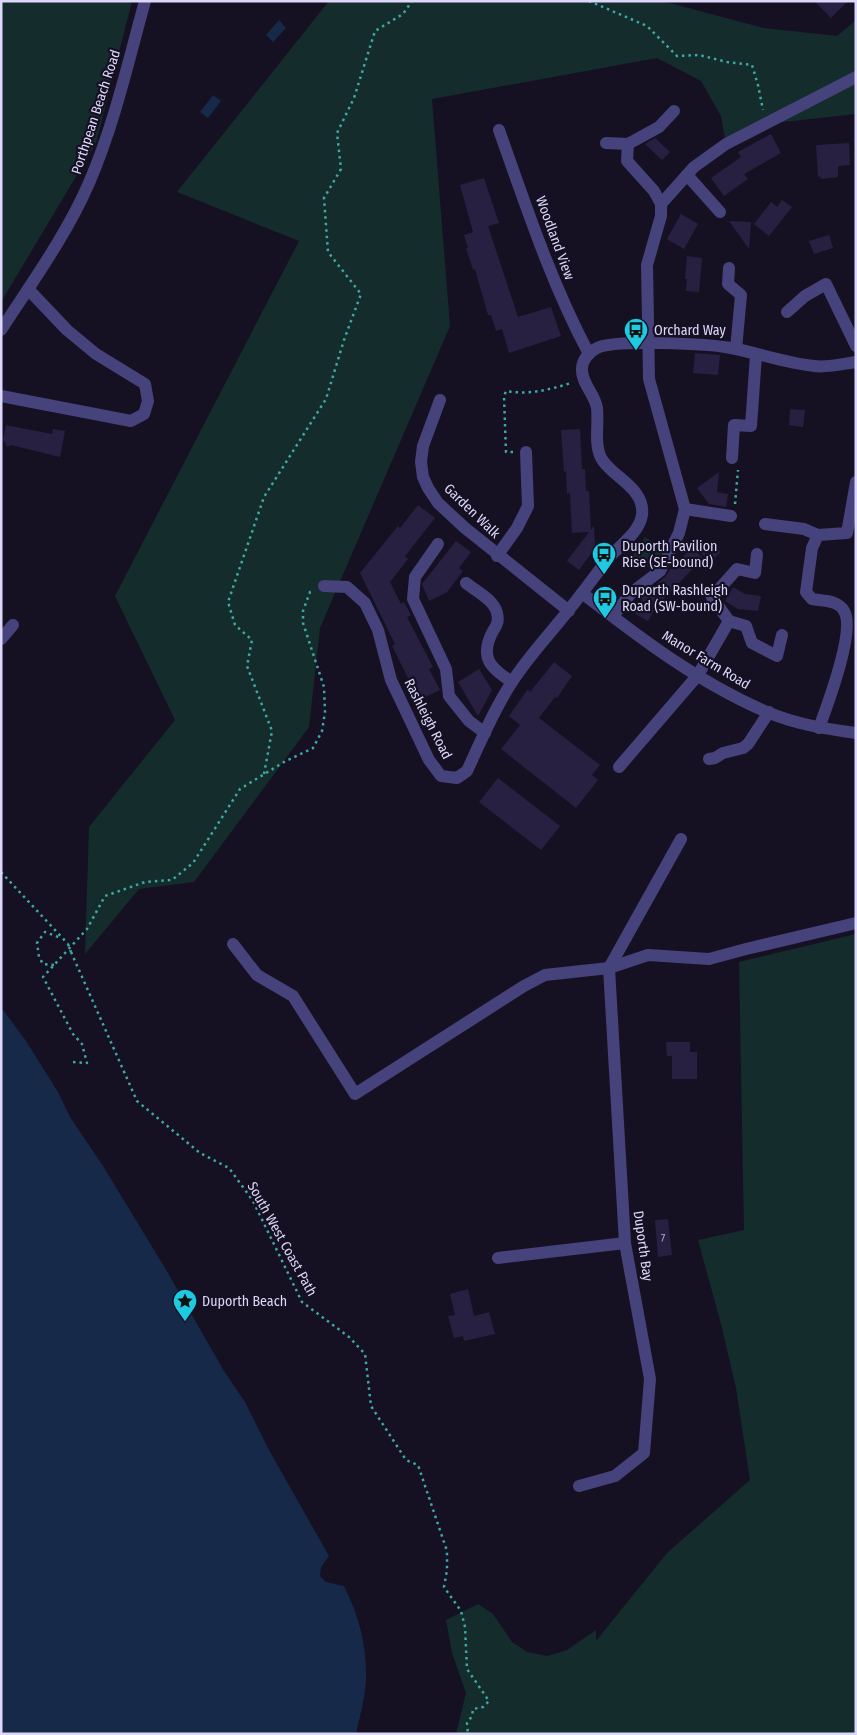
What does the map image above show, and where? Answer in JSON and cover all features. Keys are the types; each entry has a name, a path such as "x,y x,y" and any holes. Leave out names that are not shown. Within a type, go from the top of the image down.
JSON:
{"street":[{"name":"Porthpean Beach Road","path":"1,330 72,217 88,184 118,102 145,1"},
{"path":"661,204 694,167 726,144 856,77"},
{"path":"606,143 628,144 659,128 674,111"},
{"name":"Woodland View","path":"499,130 543,254 567,310 589,354"},
{"path":"613,616 630,593 660,571 678,533 685,509 649,379 647,265 661,216 661,204 654,191 627,161 628,144"},
{"path":"687,175 720,212"},
{"path":"729,268 728,284 741,295 736,349"},
{"path":"787,312 805,296 826,284 856,346"},
{"path":"1,396 131,421 144,414 148,401 145,384 96,354 67,330 28,289"},
{"path":"584,380 582,369 584,360 596,348 609,344 649,344 736,349 815,367 856,362"},
{"path":"732,458 734,425 751,426 756,355"},
{"name":"Rashleigh Road","path":"324,586 347,587 365,603 378,630 392,680 429,760 441,776 457,778 467,771 512,682 569,611 612,553 636,530 642,515 640,500 635,492 602,459 599,452 597,407 584,380"},
{"name":"Garden Walk","path":"440,400 423,446 421,462 423,477 428,488 438,503 465,528 569,611"},
{"path":"498,556 517,528 528,506 526,452"},
{"path":"765,524 804,529 818,535 847,533 856,482"},
{"path":"685,509 731,516"},
{"path":"818,535 812,548 806,592 812,599 837,603 850,610 839,671 819,728"},
{"path":"438,544 415,577 413,599 446,669 449,696 469,722 485,733"},
{"path":"757,554 755,572 737,569 712,597 729,621 746,626 752,643 777,656 782,635"},
{"path":"466,583 492,604 497,612 498,621 487,642 488,660 496,672 512,682"},
{"name":"Manor Farm Road","path":"582,593 639,636 717,687 769,712 819,728 856,733"},
{"path":"619,767 698,675 729,621"},
{"path":"1,639 13,625"},
{"path":"709,760 723,753 743,748 748,744 769,712"},
{"path":"608,968 681,839"},
{"path":"233,944 258,975 293,996 355,1094 524,986 545,975 608,968 648,955 710,959 856,923"},
{"name":"Duporth Bay","path":"579,1486 615,1476 644,1453 650,1379 625,1243 608,968"},
{"path":"498,1258 625,1243"}],"path":[{"path":"264,774 272,731 247,666 252,640 235,625 228,602 264,497 326,399 344,340 362,294 328,252 324,198 341,169 337,133 354,98 376,31 404,14 412,1"},
{"path":"589,1 647,26 677,56 699,56 752,65 758,85 765,124"},
{"path":"526,452 506,452 504,396 506,391 519,393 535,392 584,380"},
{"path":"731,516 734,516 739,459 732,458"},
{"path":"73,1062 87,1063 82,1044 73,1034 43,977 87,929 105,896 145,882 172,880 194,863 240,788 314,748 322,731 325,712 324,687 303,623 303,611 310,592 324,586"},
{"path":"1,872 62,939"},
{"path":"54,965 43,964 39,957 38,943 45,932 62,939"},
{"name":"South West Coast Path","path":"62,939 68,944 137,1101 200,1153 229,1168 253,1201 302,1302 349,1337 365,1354 371,1406 406,1460 418,1465 447,1551 447,1570 444,1587 460,1611 465,1628 467,1669 489,1701 483,1707 473,1709 472,1716 467,1723 468,1734"}],"green space":[{"path":"1,1 132,1 96,143 1,302"},
{"path":"329,1 662,1 764,28 837,36 856,20 856,114 765,124 726,144 721,116 701,81 657,58 432,99 450,326 320,628 309,727 194,882 139,889 85,954 89,827 175,720 115,596 299,241 177,192"},
{"path":"645,537 664,550 650,569 632,556"},
{"path":"856,934 856,1734 456,1734 466,1693 452,1653 446,1620 478,1604 493,1614 512,1642 527,1652 547,1656 567,1650 596,1630 596,1641 667,1553 750,1480 736,1388 698,1240 744,1230 739,962"}],"water":[{"path":"279,20 286,28 273,42 266,35"},
{"path":"213,95 221,101 208,118 200,112"},
{"path":"1,1007 26,1041 58,1092 70,1117 103,1166 165,1268 224,1371 245,1402 269,1450 329,1556 321,1567 320,1576 326,1582 344,1586 358,1620 365,1655 365,1687 356,1734 1,1734"}],"building":[{"path":"814,1 848,1 831,18"},
{"path":"771,134 781,153 744,174 748,179 724,196 711,178 741,157 738,152"},
{"path":"655,138 670,152 662,160 645,144"},
{"path":"849,143 850,165 838,166 838,177 821,179 820,176 818,177 816,145"},
{"path":"484,178 499,223 488,226 518,317 551,307 561,336 509,353 502,329 496,331 491,315 488,315 475,269 473,270 466,248 468,248 464,235 473,232 460,185"},
{"path":"782,200 792,207 769,236 754,224 771,202 777,207"},
{"path":"681,214 698,224 684,249 667,239"},
{"path":"729,221 751,222 749,249"},
{"path":"829,235 833,248 814,254 809,241"},
{"path":"687,256 702,258 699,292 686,291"},
{"path":"695,353 720,355 718,375 693,373"},
{"path":"790,409 805,410 803,427 789,425"},
{"path":"6,425 52,434 53,429 65,431 60,457 11,445 7,447 3,439"},
{"path":"580,429 582,469 585,469 586,491 589,491 591,530 594,525 595,548 579,570 567,561 589,532 572,533 570,493 567,494 561,430"},
{"path":"719,472 717,492 728,494 726,507 709,504 697,488"},
{"path":"418,505 435,518 405,556 408,559 390,582 401,604 404,602 411,615 407,617 433,667 429,669 440,690 419,700 392,646 395,644 360,573 398,526 400,528"},
{"path":"456,541 471,552 459,568 463,571 447,592 429,601 422,584"},
{"path":"711,541 721,552 710,562 700,552"},
{"path":"692,548 703,558 656,607 648,621 635,614 643,596 665,577"},
{"path":"733,587 745,594 761,596 758,611 738,609 725,601"},
{"path":"554,662 572,676 557,698 555,697 539,718 600,765 592,775 598,780 576,808 501,749 520,725 509,716 528,689 530,692"},
{"path":"479,669 492,690 478,716 458,682"},
{"path":"498,778 560,826 541,850 479,802"},
{"path":"666,1042 690,1042 690,1052 697,1052 697,1079 672,1079 672,1056 667,1056"},
{"path":"668,1219 672,1255 658,1257 655,1220"},
{"path":"468,1289 474,1316 489,1312 495,1334 464,1341 463,1336 454,1338 448,1316 455,1315 450,1294"}],"place":[{"name":"Orchard Way","path":"636,351"},
{"name":"Duporth Pavilion Rise (SE-bound)","path":"604,575"},
{"name":"Duporth Rashleigh Road (SW-bound)","path":"605,619"},
{"name":"Duporth Beach","path":"185,1322"}]}
